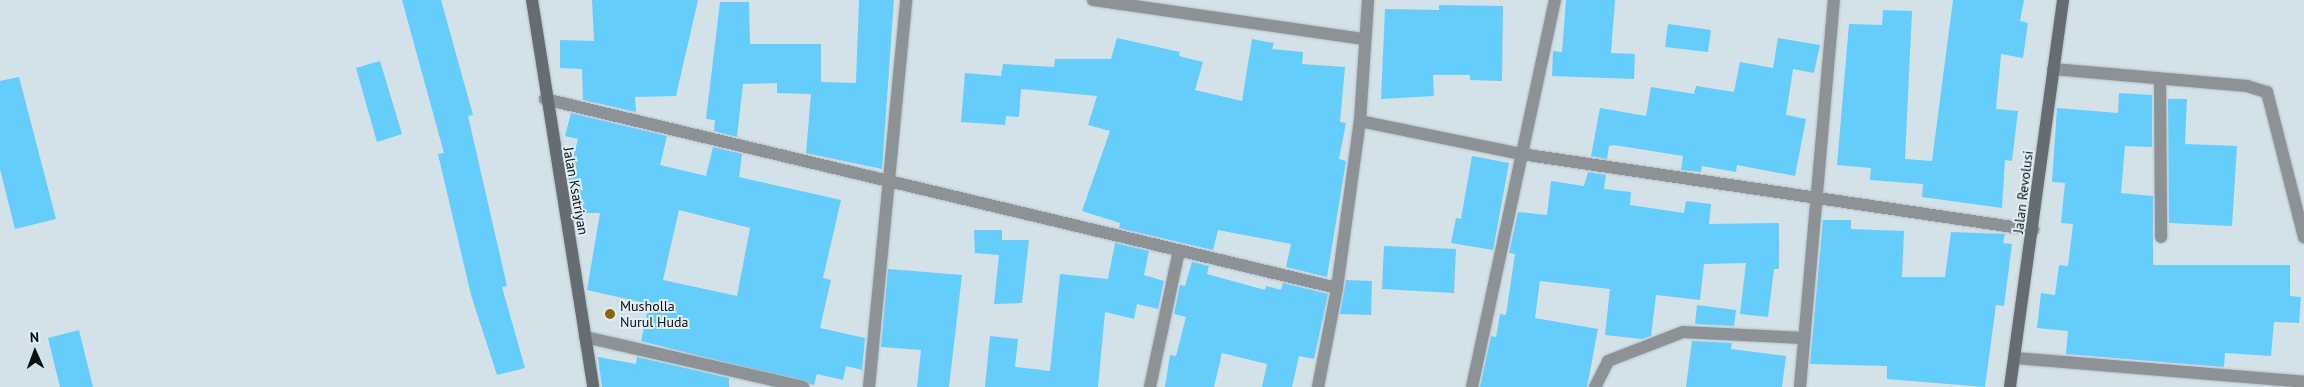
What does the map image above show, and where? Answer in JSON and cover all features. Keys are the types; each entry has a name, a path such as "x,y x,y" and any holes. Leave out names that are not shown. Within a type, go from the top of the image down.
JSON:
{"street":[{"name":"Jalan Ksatriyan","path":"532,0 545,99 593,387"},
{"path":"869,387 906,0"},
{"path":"1093,0 1365,39"},
{"path":"1318,387 1337,288 1360,120 1368,0"},
{"path":"1472,387 1555,0"},
{"path":"1800,387 1814,200 1834,0"},
{"name":"Jalan Revolusi","path":"2010,387 2063,0"},
{"path":"2053,69 2160,81 2248,86 2267,92 2304,237"},
{"path":"2160,81 2161,237"},
{"path":"545,99 1337,288"},
{"path":"1360,120 1521,154 1814,200 2033,230"},
{"path":"1150,387 1179,250"},
{"path":"1595,387 1608,361 1683,332 1803,338"},
{"path":"585,336 802,387"},
{"path":"2015,358 2304,382"}],"building":[{"path":"402,0 441,0 473,115 468,116 507,286 502,287 525,368 497,375 471,295 438,154 444,153"},
{"path":"592,0 698,0 676,96 635,97 636,112 583,100 582,69 560,68 560,40 594,41"},
{"path":"859,0 894,0 882,169 806,153 811,94 777,93 777,83 743,84 737,137 714,131 715,120 706,119 720,2 749,2 750,44 821,44 821,82 856,83"},
{"path":"1566,0 1615,0 1611,53 1635,54 1634,79 1552,76 1553,51 1562,52"},
{"path":"1953,0 2024,0 2020,21 2028,23 2023,58 2001,54 1996,109 2018,111 2012,161 2005,160 2002,208 1922,197 1923,184 1870,180 1871,168 1837,165 1849,24 1882,25 1883,10 1912,11 1905,159 1932,161"},
{"path":"1439,5 1503,6 1502,81 1470,80 1470,75 1433,75 1434,96 1381,99 1385,9 1439,10"},
{"path":"1668,24 1711,30 1708,52 1665,47"},
{"path":"1117,38 1180,52 1179,56 1203,62 1195,90 1242,101 1252,39 1274,43 1272,49 1303,52 1302,64 1345,67 1340,122 1346,123 1339,159 1346,161 1327,277 1286,267 1291,244 1218,230 1213,250 1119,228 1120,223 1082,211 1110,131 1088,125 1097,96 1021,89 1019,117 1006,116 1005,125 961,122 965,73 1001,76 1003,64 1054,67 1055,59 1111,59"},
{"path":"1778,38 1820,45 1814,73 1793,69 1786,115 1806,119 1795,176 1737,165 1736,172 1702,166 1701,172 1681,170 1683,156 1614,145 1609,146 1607,159 1591,156 1600,108 1646,116 1651,87 1694,94 1696,86 1734,92 1740,62 1773,68"},
{"path":"380,61 402,134 377,142 356,68"},
{"path":"19,77 56,219 15,229 0,169 0,81"},
{"path":"2119,93 2152,95 2152,147 2125,146 2121,193 2153,196 2153,265 2290,265 2290,296 2301,297 2299,323 2274,322 2271,356 2225,353 2224,367 2066,354 2068,331 2037,328 2041,293 2055,295 2059,265 2068,266 2073,224 2061,223 2065,183 2052,182 2057,108 2118,113"},
{"path":"2168,99 2187,99 2185,144 2237,146 2232,226 2169,223"},
{"path":"571,113 667,136 660,165 706,176 713,147 742,154 739,177 841,200 823,278 831,280 820,328 865,338 862,370 846,366 843,380 817,374 814,385 641,341 649,304 587,290 600,213 578,213 575,190 570,189 568,177 578,139 565,136","holes":["679,210 750,228 737,296 663,280"]},
{"path":"1472,156 1509,163 1493,250 1451,243 1456,218 1461,219"},
{"path":"1588,172 1606,175 1604,189 1631,192 1630,205 1684,213 1686,201 1711,204 1709,224 1779,223 1779,269 1774,269 1768,317 1740,314 1746,263 1704,264 1700,300 1656,295 1651,336 1642,339 1605,335 1610,289 1540,281 1535,318 1598,329 1587,387 1480,387 1491,336 1496,337 1500,314 1506,315 1515,254 1509,253 1518,212 1547,215 1551,181 1584,186"},
{"path":"1823,220 1851,220 1851,229 1904,231 1902,277 1945,277 1951,232 2005,234 2003,243 2012,244 2004,306 1996,305 1985,387 1887,379 1887,366 1810,364"},
{"path":"974,230 1002,230 1002,240 1029,240 1022,303 994,304 999,255 975,253"},
{"path":"1115,243 1149,251 1144,275 1164,281 1158,309 1137,304 1134,319 1105,312 1098,387 985,387 990,336 1018,339 1015,367 1050,371 1060,274 1108,279"},
{"path":"1384,246 1456,249 1454,293 1382,289"},
{"path":"1192,262 1209,266 1207,274 1265,290 1266,286 1281,290 1283,283 1328,294 1314,359 1299,356 1292,387 1262,387 1267,364 1222,353 1214,387 1165,387 1170,355 1176,356 1186,317 1174,314 1180,285 1185,286"},
{"path":"888,269 962,275 949,387 917,387 921,350 881,347"},
{"path":"1346,280 1372,281 1371,315 1340,314"},
{"path":"1697,305 1736,310 1734,326 1695,324"},
{"path":"79,330 93,387 60,387 48,338"},
{"path":"1692,341 1732,343 1731,349 1786,356 1782,387 1686,387"},
{"path":"598,357 636,364 637,357 729,378 729,387 602,387"}],"place":[{"name":"Musholla Nurul Huda","path":"610,314"}]}
